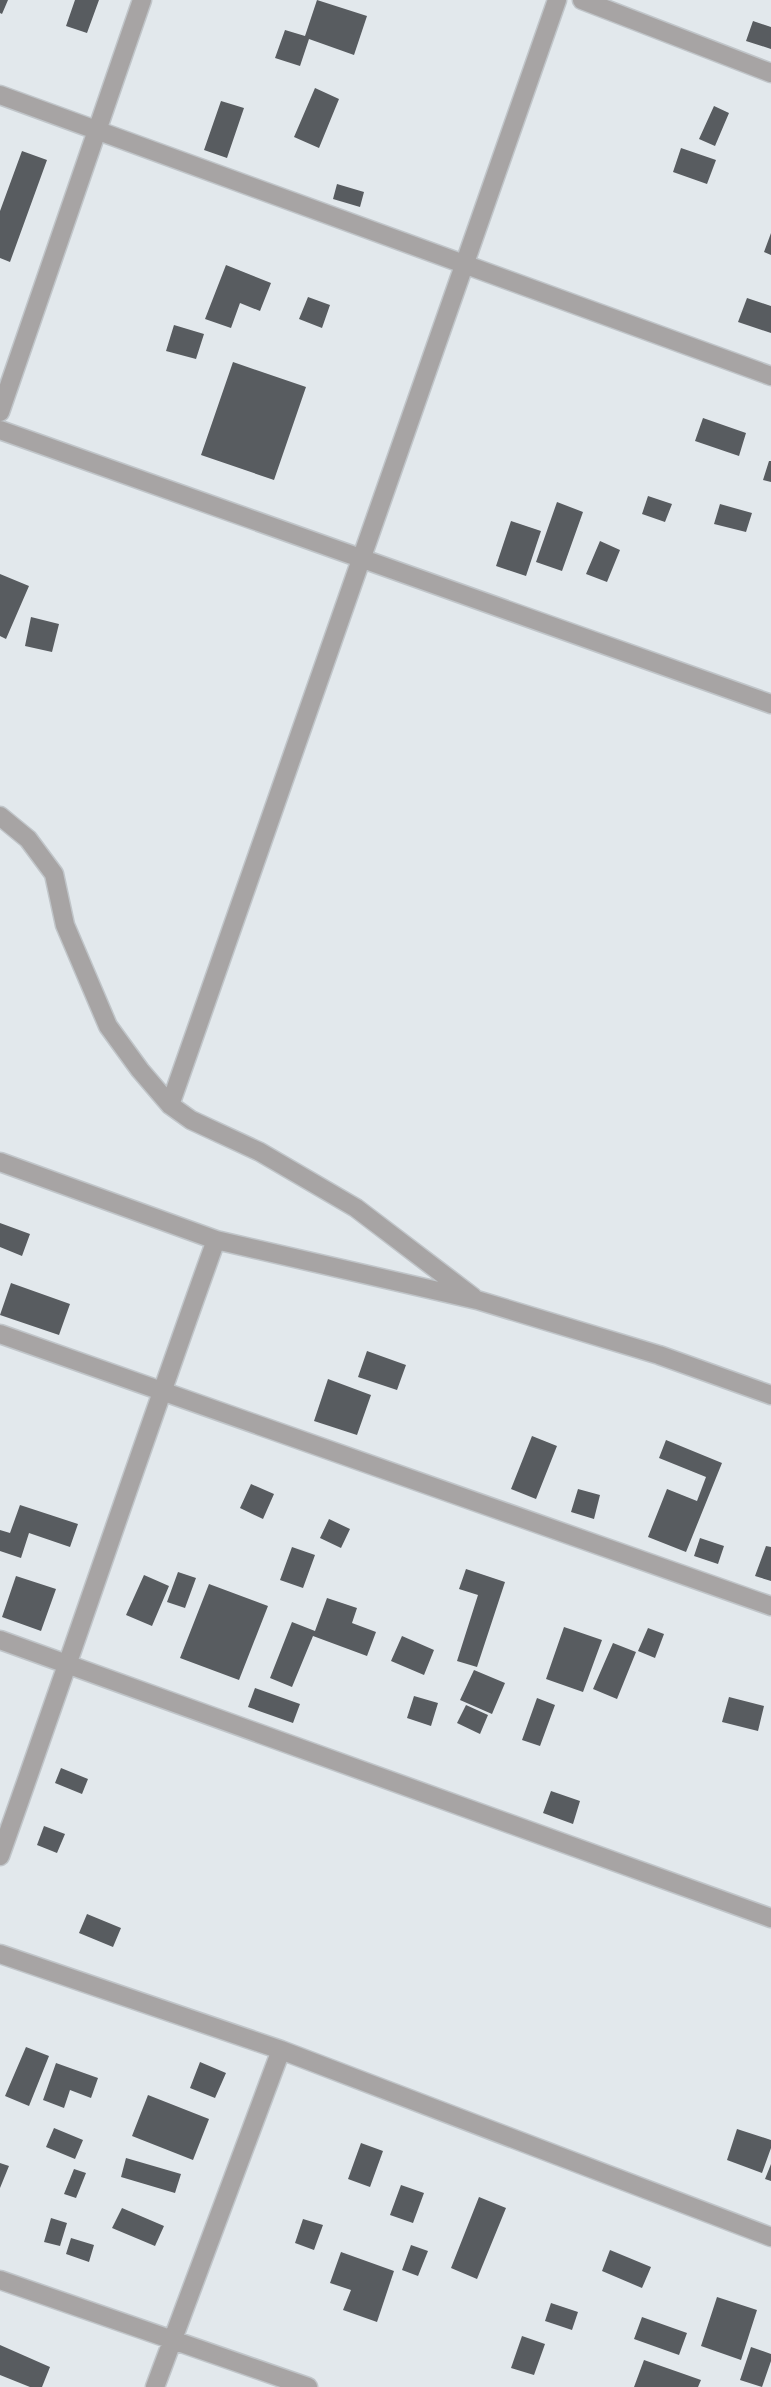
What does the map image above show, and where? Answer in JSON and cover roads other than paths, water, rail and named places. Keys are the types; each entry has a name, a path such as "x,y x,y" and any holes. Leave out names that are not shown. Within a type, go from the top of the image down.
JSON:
{"street":[{"path":"0,412 142,0"},
{"path":"170,1105 557,0"},
{"path":"582,0 771,73"},
{"path":"0,95 465,266 771,375"},
{"path":"0,430 771,704"},
{"path":"0,816 28,839 54,874 65,925 108,1026 140,1070 170,1105 191,1120 260,1152 356,1208 477,1300"},
{"path":"0,1162 216,1240 477,1300 659,1354 771,1395"},
{"path":"0,1856 216,1240"},
{"path":"0,1334 162,1389 771,1606"},
{"path":"0,1640 770,1913"},
{"path":"0,1954 281,2050 771,2236"},
{"path":"155,2387 281,2050"},
{"path":"0,2280 173,2338 308,2387"}]}
